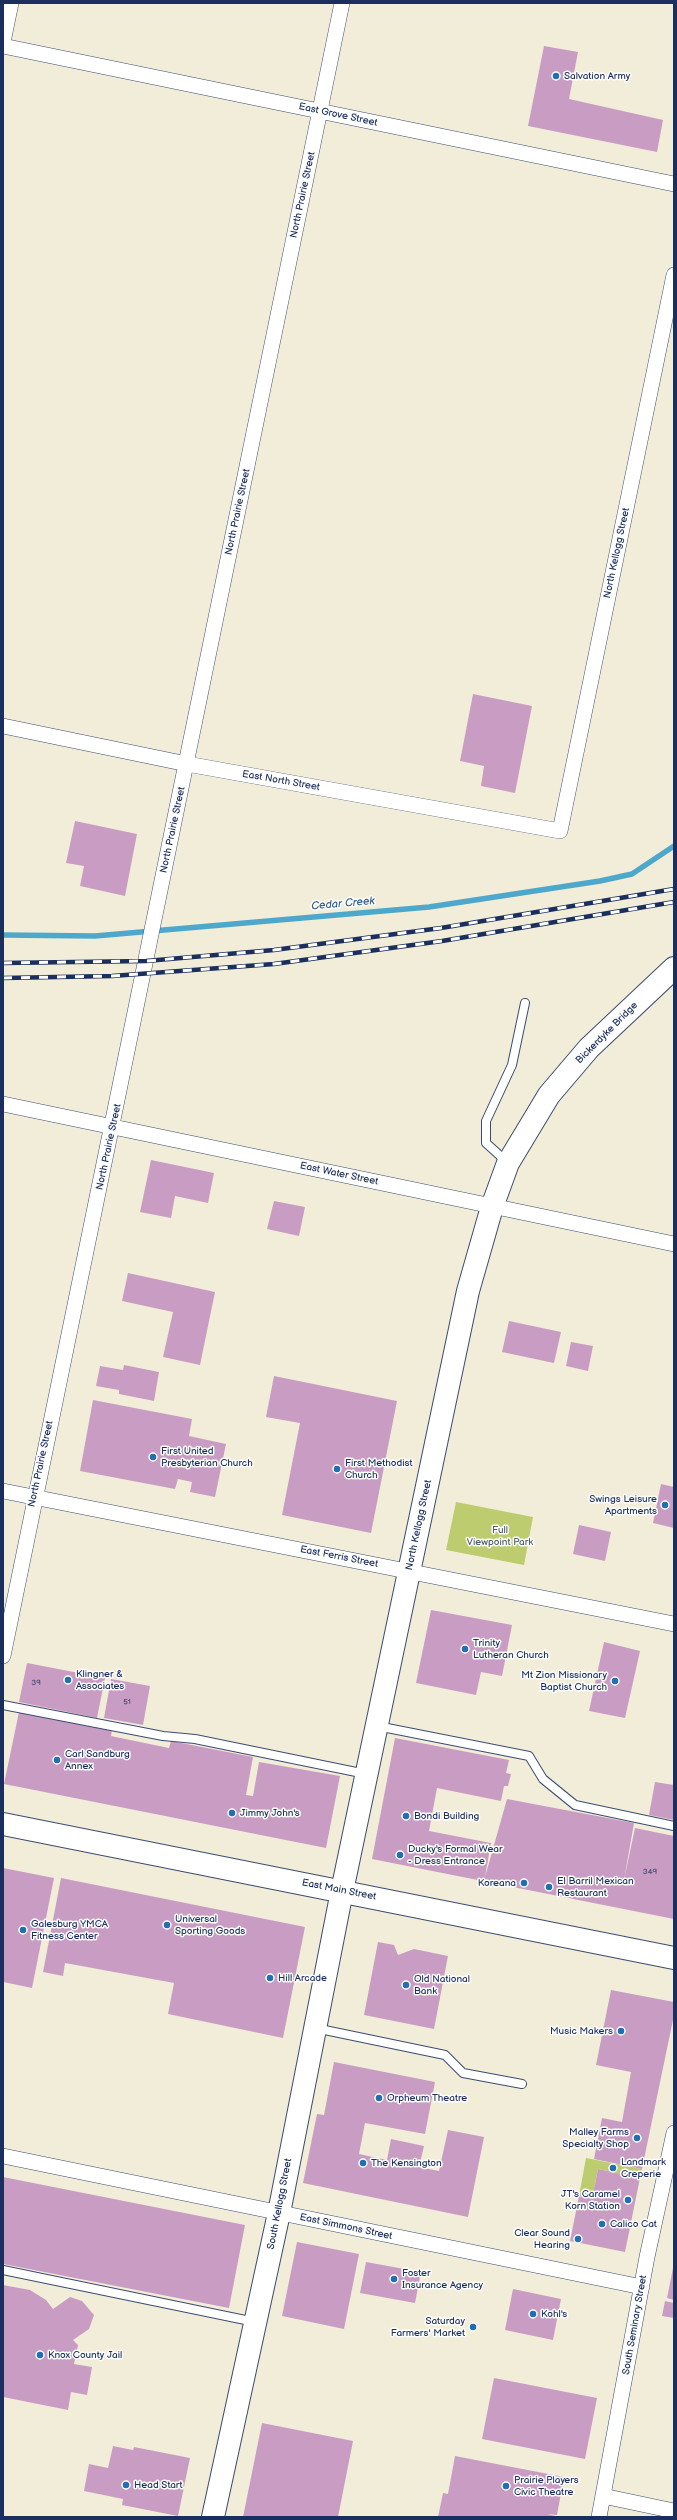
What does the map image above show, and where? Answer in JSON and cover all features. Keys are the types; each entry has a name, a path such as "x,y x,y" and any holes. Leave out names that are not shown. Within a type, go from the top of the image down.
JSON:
{"main road":[{"name":"Bickerdyke Bridge","path":"508,1163 549,1095 589,1048 674,968"},
{"name":"North Kellogg Street","path":"342,1891 468,1291 492,1207 508,1163"},
{"name":"East Main Street","path":"3,1824 674,1958"},
{"name":"South Kellogg Street","path":"213,2517 279,2213 342,1891"}],"street":[{"path":"3,42 11,3"},
{"name":"North Prairie Street","path":"3,1656 34,1497 113,1126 342,3"},
{"name":"East Grove Street","path":"3,46 674,184"},
{"name":"North Kellogg Street","path":"560,831 674,275"},
{"name":"East North Street","path":"3,726 187,764 560,831"},
{"name":"East Water Street","path":"3,1104 674,1244"},
{"name":"East Ferris Street","path":"3,1491 674,1624"},
{"name":"South Seminary Street","path":"599,2517 642,2287 674,2133"},
{"name":"East Simmons Street","path":"3,2156 642,2287"},
{"path":"603,2496 674,2511"}],"lane":[{"path":"508,1163 486,1143 486,1121 512,1065 525,1003"},
{"path":"3,1705 163,1736 195,1739 366,1774"},
{"path":"376,1726 529,1756 543,1779 575,1805 674,1826"},
{"path":"314,2028 445,2054 463,2073 522,2084"},
{"path":"3,2270 255,2322"}],"green space":[{"name":"Full Viewpoint Park","path":"456,1502 533,1517 524,1565 446,1550"},
{"path":"586,2158 642,2169 640,2178 598,2169 592,2199 579,2196"}],"building":[{"name":"Salvation Army","path":"544,46 578,52 569,99 663,120 657,152 528,126"},
{"path":"473,694 532,706 515,793 481,786 484,766 460,761"},
{"path":"75,821 137,834 125,896 80,886 84,866 66,863"},
{"path":"151,1160 214,1173 208,1203 175,1196 171,1218 140,1212"},
{"path":"274,1201 305,1207 299,1236 267,1229"},
{"path":"128,1273 215,1292 200,1365 163,1357 173,1312 122,1301"},
{"path":"509,1321 561,1332 554,1363 502,1352"},
{"path":"571,1342 593,1346 588,1371 566,1366"},
{"path":"124,1365 159,1372 154,1401 119,1394 119,1390 96,1386 100,1366 123,1370"},
{"name":"First Methodist Church","path":"274,1376 397,1401 371,1533 282,1515 300,1423 266,1417"},
{"name":"First United Presbyterian Church","path":"93,1400 192,1419 189,1436 226,1444 215,1497 190,1492 192,1482 178,1479 175,1489 80,1471"},
{"name":"Swings Leisure Apartments","path":"661,1484 674,1487 674,1528 653,1523"},
{"path":"579,1525 611,1532 605,1561 573,1554"},
{"name":"Trinity Lutheran Church","path":"431,1610 512,1625 502,1676 481,1672 476,1695 416,1683"},
{"name":"Mt Zion Missionary Baptist Church","path":"604,1642 640,1651 625,1718 589,1711"},
{"path":"27,1663 105,1678 97,1718 19,1702"},
{"path":"111,1679 150,1686 143,1725 104,1718"},
{"path":"19,1712 112,1730 111,1736 169,1748 171,1741 253,1757 246,1795 253,1796 259,1762 340,1776 326,1848 4,1784"},
{"path":"395,1738 509,1760 506,1773 511,1774 508,1786 504,1786 501,1801 437,1788 429,1831 491,1843 485,1877 507,1799 634,1823 624,1880 635,1828 674,1836 674,1919 372,1859"},
{"path":"655,1782 674,1785 674,1820 649,1815"},
{"name":"Galesburg YMCA Fitness Center","path":"3,1868 54,1878 32,1988 3,1982"},
{"path":"61,1878 305,1927 283,2038 168,2014 174,1983 65,1963 63,1976 43,1972"},
{"name":"Old National Bank","path":"378,1942 394,1945 398,1955 414,1949 448,1956 434,2029 364,2015"},
{"path":"611,1990 674,2002 674,2015 642,2169 594,2159 602,2118 622,2122 631,2072 596,2065"},
{"name":"The Kensington","path":"334,2062 435,2082 425,2134 365,2123 359,2154 387,2160 391,2139 424,2146 419,2167 439,2171 448,2130 484,2137 468,2217 303,2183 317,2114 324,2115"},
{"name":"Calico Cat","path":"598,2169 640,2178 625,2252 570,2241 579,2196 592,2199"},
{"path":"3,2177 245,2225 229,2308 3,2264"},
{"path":"297,2242 359,2254 344,2329 282,2316"},
{"path":"366,2262 421,2272 415,2303 360,2293"},
{"path":"674,2268 674,2300 667,2298"},
{"name":"Knox County Jail","path":"3,2285 30,2290 46,2300 53,2309 70,2297 82,2301 94,2315 89,2329 73,2340 78,2345 74,2364 92,2367 87,2395 71,2392 68,2410 3,2397"},
{"name":"Kohl's","path":"513,2289 561,2299 553,2340 505,2330"},
{"path":"665,2301 674,2303 674,2318 662,2316"},
{"path":"494,2378 597,2398 585,2459 482,2439"},
{"path":"262,2423 353,2441 338,2517 243,2517"},
{"path":"113,2446 133,2450 134,2447 190,2458 178,2516 122,2505 123,2499 84,2491 89,2464 108,2468"},
{"name":"Prairie Players Civic Theatre","path":"455,2456 564,2477 557,2515 547,2514 560,2517 438,2517 443,2493 448,2494"}],"waterway":[{"name":"Cedar Creek","path":"3,935 95,936 429,907 600,881 632,874 674,846"}],"railway":[{"path":"3,963 146,961 274,950 441,928 674,889"},
{"path":"3,978 112,976 274,964 442,941 674,902"}],"place":[{"name":"Salvation Army","path":"556,76"},
{"name":"First United Presbyterian Church","path":"153,1457"},
{"name":"First Methodist Church","path":"337,1469"},
{"name":"Swings Leisure Apartments","path":"665,1505"},
{"name":"Trinity Lutheran Church","path":"465,1649"},
{"name":"Klingner & Associates","path":"68,1680"},
{"name":"Mt Zion Missionary Baptist Church","path":"615,1681"},
{"name":"Carl Sandburg Annex","path":"57,1760"},
{"name":"Jimmy John's","path":"232,1813"},
{"name":"Bondi Building","path":"406,1816"},
{"name":"Ducky's Formal Wear - Dress Entrance","path":"400,1855"},
{"name":"Koreana","path":"524,1883"},
{"name":"El Barril Mexican Restaurant","path":"549,1887"},
{"name":"Universal Sporting Goods","path":"167,1925"},
{"name":"Galesburg YMCA Fitness Center","path":"23,1930"},
{"name":"Hill Arcade","path":"270,1978"},
{"name":"Old National Bank","path":"406,1985"},
{"name":"Music Makers","path":"621,2031"},
{"name":"Orpheum Theatre","path":"379,2098"},
{"name":"Malley Farms Specialty Shop","path":"637,2138"},
{"name":"The Kensington","path":"363,2163"},
{"name":"Landmark Creperie","path":"613,2168"},
{"name":"JT's Caramel Korn Station","path":"628,2200"},
{"name":"Calico Cat","path":"602,2224"},
{"name":"Clear Sound Hearing","path":"578,2239"},
{"name":"Foster Insurance Agency","path":"394,2279"},
{"name":"Kohl's","path":"533,2314"},
{"name":"Saturday Farmers' Market","path":"473,2327"},
{"name":"Knox County Jail","path":"40,2355"},
{"name":"Head Start","path":"126,2485"},
{"name":"Prairie Players Civic Theatre","path":"506,2486"}]}
